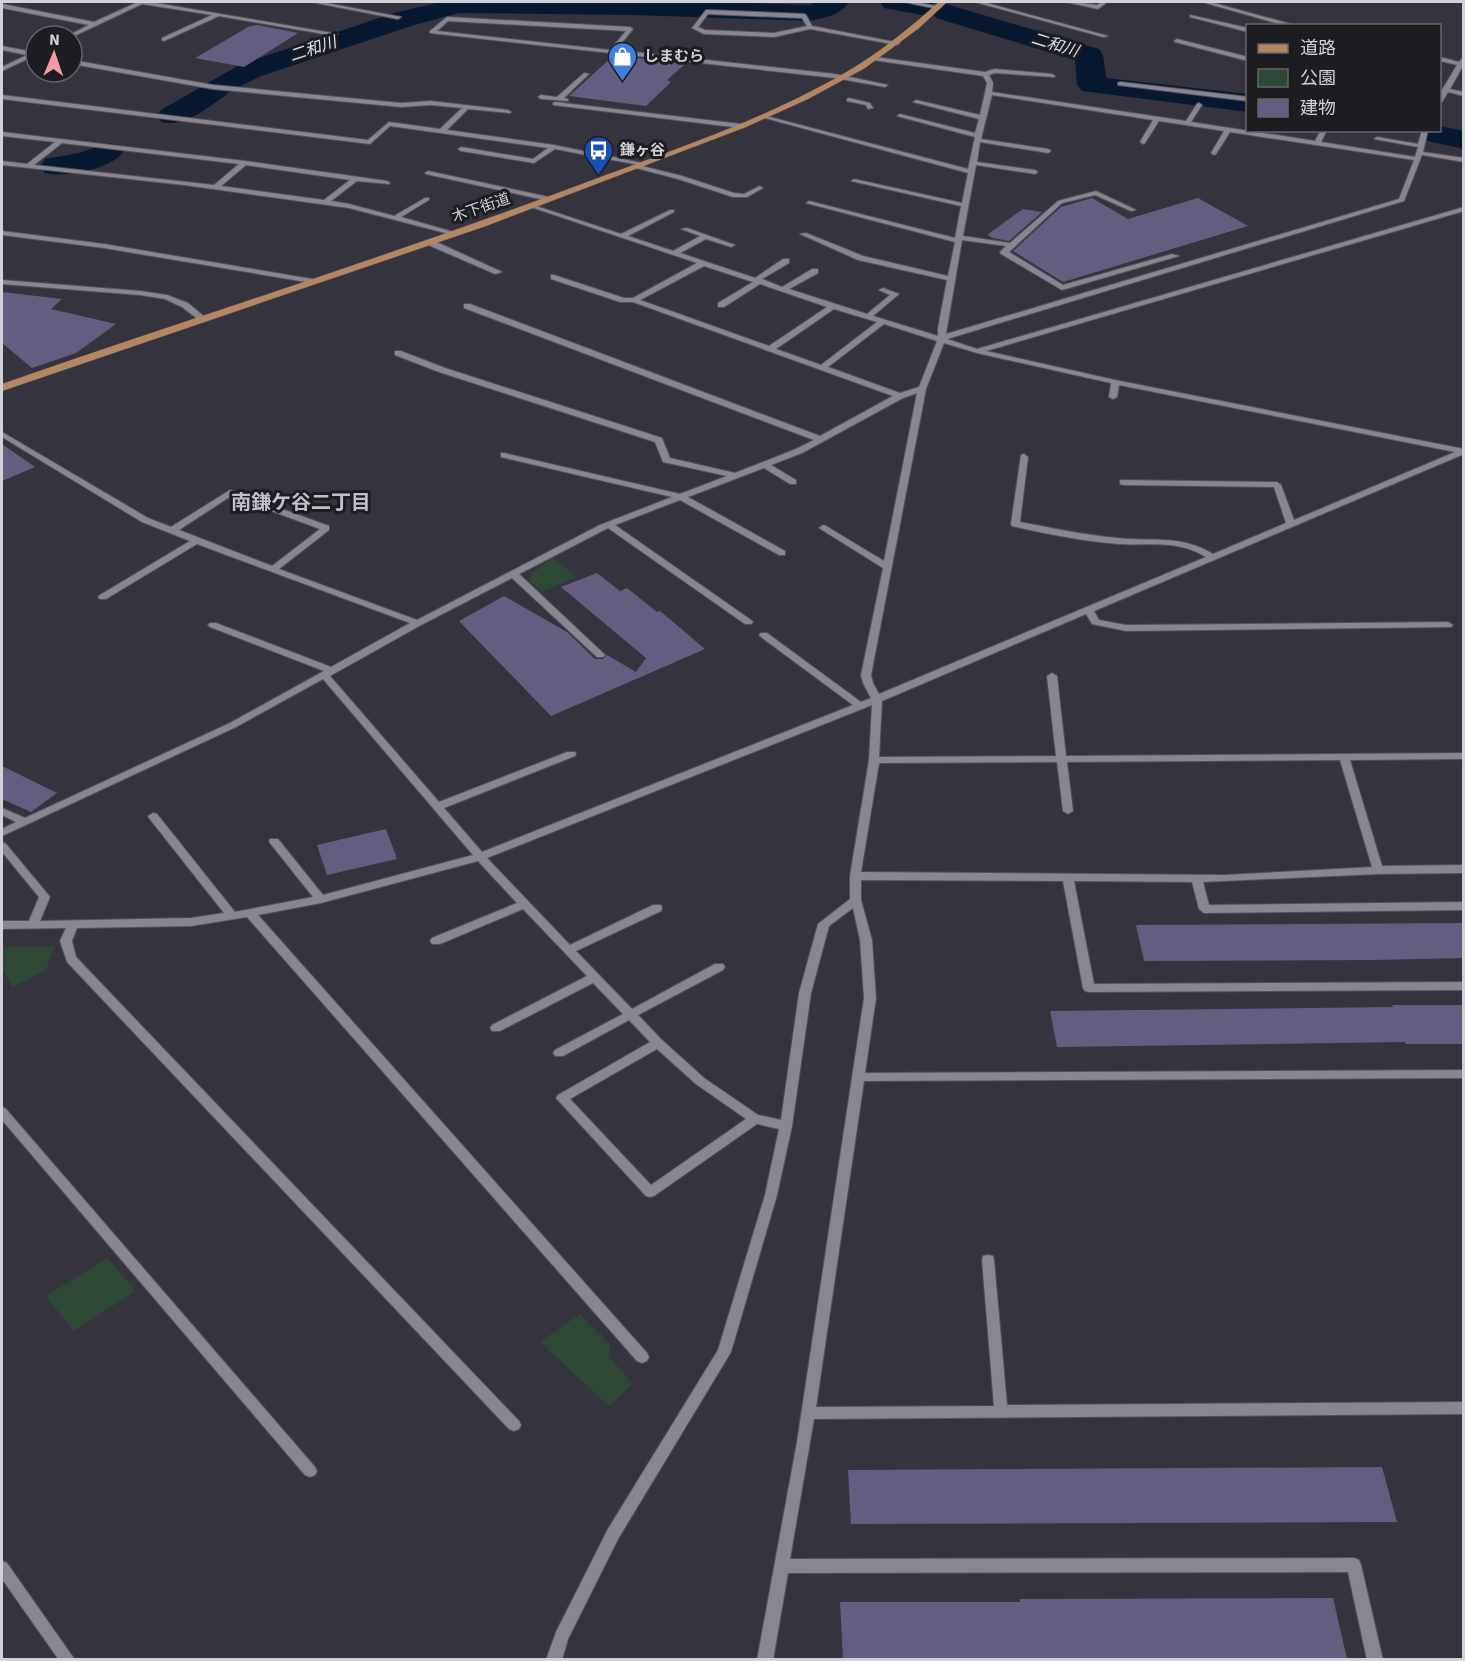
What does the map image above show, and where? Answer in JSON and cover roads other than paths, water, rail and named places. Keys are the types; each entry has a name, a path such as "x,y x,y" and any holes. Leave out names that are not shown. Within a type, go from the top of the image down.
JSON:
{"main road":[{"name":"木下街道","path":"2,388 531,206 641,166 764,117 847,77 897,43 940,4"}],"street":[{"path":"84,29 142,2 335,34"},
{"path":"314,2 398,17"},
{"path":"907,2 940,4"},
{"path":"978,2 1105,36"},
{"path":"1069,2 1098,7 1103,3"},
{"path":"1205,2 1287,24"},
{"path":"2,6 94,24"},
{"path":"810,27 804,16 706,12 695,28 704,32 774,35 810,27 897,43"},
{"path":"164,39 218,15"},
{"path":"1192,16 1246,30"},
{"path":"611,52 630,29 447,19 432,32 611,52 847,77 885,85"},
{"path":"1258,24 1266,19"},
{"path":"1177,41 1246,58"},
{"path":"2,48 24,52"},
{"path":"2,69 24,59"},
{"path":"875,59 985,74 995,71 1052,76"},
{"path":"1441,59 1462,61 1441,99"},
{"path":"84,64 213,87 401,105 431,103 507,112"},
{"path":"557,102 586,74"},
{"path":"765,1659 808,1413 870,998 866,940 856,900 855,876 874,760 877,699 866,675 922,389 942,338 964,205 989,93 990,82 985,74"},
{"path":"1120,84 1246,99"},
{"path":"1218,95 1225,88"},
{"path":"1446,90 1464,94"},
{"path":"989,93 1246,131"},
{"path":"2,97 370,142 389,124 442,130 554,147 641,166 733,195 745,196 760,188"},
{"path":"540,97 557,102 639,114 741,126"},
{"path":"849,100 868,104 870,108"},
{"path":"915,102 982,118"},
{"path":"1186,124 1199,105"},
{"path":"442,130 467,107"},
{"path":"900,116 978,138 1048,151"},
{"path":"764,117 971,172"},
{"path":"1143,141 1157,119"},
{"path":"1214,153 1228,130"},
{"path":"1253,132 1317,144 1419,153 1464,160"},
{"path":"1317,144 1323,132"},
{"path":"942,338 1395,203 1402,200 1424,132"},
{"path":"2,134 245,163 387,183"},
{"path":"1377,139 1419,153"},
{"path":"28,166 61,141"},
{"path":"461,149 534,161 554,147"},
{"path":"2,163 349,206 453,233"},
{"path":"215,188 245,163"},
{"path":"973,163 1035,172"},
{"path":"428,173 549,199"},
{"path":"324,203 355,179"},
{"path":"854,181 964,205"},
{"path":"1133,210 1096,193 1060,202 1004,252 1062,288 1175,256"},
{"path":"395,218 427,200"},
{"path":"809,203 959,239 1011,245"},
{"path":"531,206 977,351 1115,382 1464,451"},
{"path":"977,351 1464,209"},
{"path":"622,236 672,211"},
{"path":"685,229 731,245"},
{"path":"2,233 104,246 312,281"},
{"path":"804,234 861,258 952,279"},
{"path":"674,253 706,236"},
{"path":"429,242 498,272"},
{"path":"721,305 786,261"},
{"path":"634,300 703,263"},
{"path":"784,289 815,271"},
{"path":"554,277 623,300 634,300 900,396"},
{"path":"2,282 140,292 167,297 185,305 202,318"},
{"path":"868,317 895,294 884,290"},
{"path":"467,306 820,439"},
{"path":"770,349 833,306"},
{"path":"822,368 882,322"},
{"path":"398,353 453,374 659,440 666,460 735,475"},
{"path":"1113,397 1115,382"},
{"path":"2,832 233,725 418,623 609,525 799,451 900,396 922,389"},
{"path":"2,434 145,520 418,623"},
{"path":"2,925 191,922 250,914 321,899 480,856 561,826 877,699 1464,451"},
{"path":"504,455 681,497 782,553"},
{"path":"1024,457 1015,524 1118,541 1181,542 1198,548 1212,557"},
{"path":"764,464 793,482"},
{"path":"1124,482 1276,485 1291,524"},
{"path":"173,530 230,493 326,528 273,570"},
{"path":"609,525 748,622"},
{"path":"823,528 886,566"},
{"path":"103,597 197,540"},
{"path":"513,574 600,655"},
{"path":"1088,609 1095,622 1126,628 1448,625"},
{"path":"213,625 328,673 480,856 658,1043 700,1081 754,1119 786,1126"},
{"path":"764,635 859,705"},
{"path":"1052,676 1068,811"},
{"path":"438,806 571,754"},
{"path":"874,760 1464,756"},
{"path":"1344,757 1378,870"},
{"path":"2,811 25,822"},
{"path":"153,816 232,916"},
{"path":"274,841 321,899"},
{"path":"2,846 45,897 33,925"},
{"path":"855,876 1197,879 1378,870 1464,869"},
{"path":"1068,878 1089,988 1464,986"},
{"path":"1197,879 1204,909 1464,906"},
{"path":"554,1659 561,1637 613,1534 724,1352 771,1196 786,1126 805,993 824,924 856,900"},
{"path":"436,941 524,904"},
{"path":"569,950 657,908"},
{"path":"250,914 642,1357"},
{"path":"73,925 66,941 72,959 514,1425"},
{"path":"559,1053 719,967"},
{"path":"496,1028 595,977"},
{"path":"658,1043 562,1098 650,1192 754,1119"},
{"path":"859,1077 1464,1074"},
{"path":"2,1112 310,1471"},
{"path":"988,1260 1001,1411"},
{"path":"808,1413 1464,1408"},
{"path":"783,1566 1354,1565 1375,1659"},
{"path":"2,1568 68,1659"}],"waterway":[{"name":"二和川","path":"412,17 459,5 634,7 810,13 836,2"},
{"name":"二和川","path":"893,2 922,7"},
{"name":"二和川","path":"946,12 1089,55 1092,85 1246,103"},
{"name":"二和川","path":"224,84 251,70 404,19"},
{"name":"二和川","path":"172,116 215,90"},
{"name":"二和川","path":"1434,134 1464,140"},
{"name":"二和川","path":"56,166 86,161 108,152"}],"place":[{"name":"しまむら","path":"623,82"},
{"name":"鎌ヶ谷","path":"599,176"}],"district":[{"name":"南鎌ケ谷二丁目","path":"301,503"}]}
